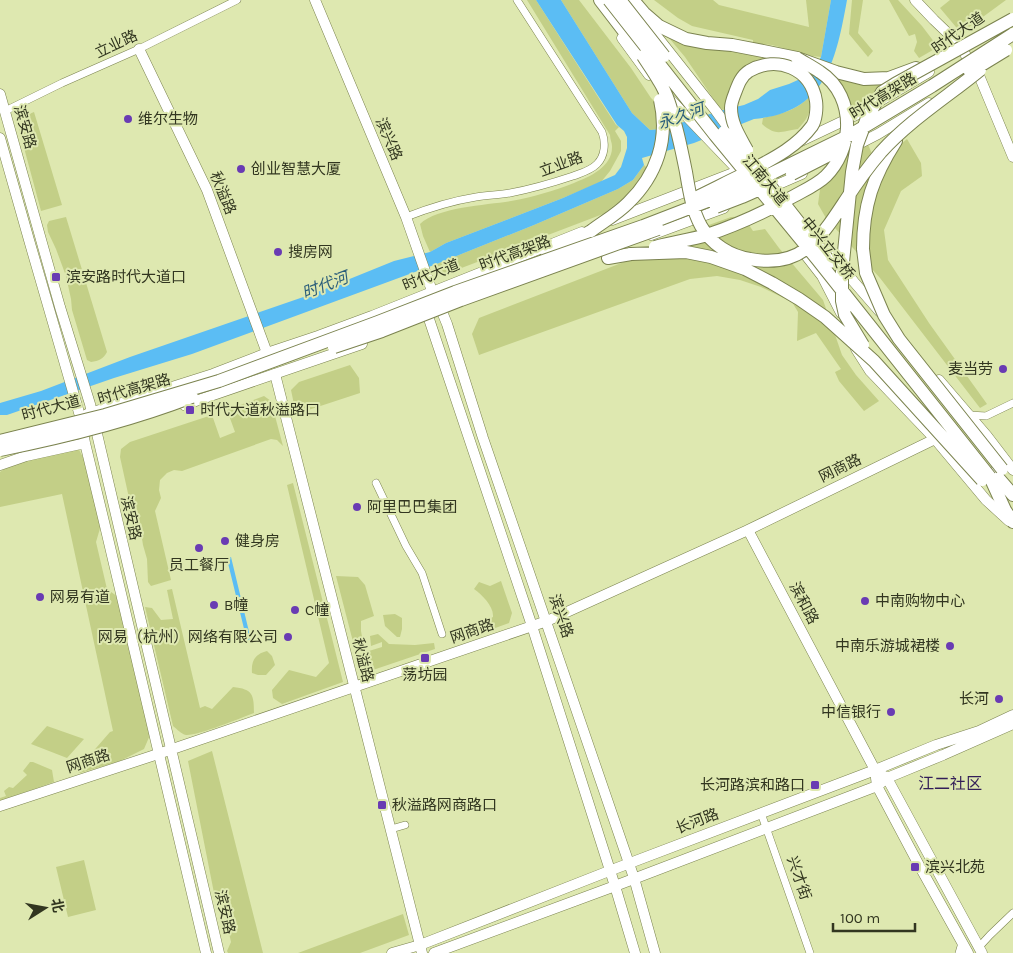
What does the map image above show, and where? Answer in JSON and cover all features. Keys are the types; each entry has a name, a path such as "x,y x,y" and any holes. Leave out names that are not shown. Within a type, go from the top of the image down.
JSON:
{"highway":[{"path":"600,0 643,56 660,82 676,126 690,194 700,222 710,238 730,254 745,259 761,261 786,259 806,249 819,238 858,181 880,153 902,131 1011,49"},
{"name":"中兴立交桥","path":"609,0 715,135 997,474"},
{"name":"中兴立交桥","path":"620,0 721,129 756,169 824,254 1013,495"},
{"path":"633,0 659,26 686,39 763,50 797,58 836,72 864,79 889,78 937,61"},
{"path":"874,361 854,333 845,315 842,301 842,272 852,172 857,145 867,118 882,92 1013,19"},
{"name":"时代高架路","path":"0,450 104,415 219,380 744,187 852,134 1013,34"},
{"name":"时代高架路","path":"0,438 70,435 172,405 286,363 382,331 460,300 742,197 818,162 1011,49"},
{"path":"495,277 562,248 591,231 627,204 641,190 658,159 664,128 664,113 659,95 643,56"},
{"path":"632,254 658,246 686,241 732,226 782,203 826,176 836,164 843,150 847,134 844,104 839,92 830,81 820,72 797,58"},
{"path":"627,231 688,202 739,176 756,168 764,163 784,152 800,139 813,124 817,106 815,92 809,80 798,70 776,64 748,72 739,82 731,108 735,130 756,166 756,169"},
{"path":"902,131 883,162 870,192 865,211 863,249 866,273 884,315 899,339 997,474 1005,510 1013,524"},
{"path":"528,276 594,260 632,254 686,252 711,257 744,269 800,299 826,317 997,474 1013,486"},
{"path":"0,456 45,435"}],"main road":[{"name":"滨兴路","path":"315,0 406,217 432,291 443,314 483,438 634,878 655,953"},
{"name":"江南大道","path":"594,0 653,81 739,171 761,200 787,228 822,276 839,308 851,342 870,371 935,440 986,500 1013,524"},
{"name":"江南大道","path":"628,0 716,111 756,169 828,249 854,282 987,436 997,474"},
{"path":"915,0 956,41 978,73 1013,158"},
{"name":"时代大道","path":"0,438 80,416 213,374 372,316 739,171 756,169 902,88 963,50 1013,12"},
{"name":"秋溢路","path":"139,49 207,190 267,353"},
{"path":"0,466 26,456 85,440 96,434 276,374 430,319 732,205 793,179 878,134 978,73 1011,49"},
{"name":"滨安路","path":"0,94 91,412 219,953"},
{"name":"滨安路","path":"0,138 80,416 206,953"},
{"path":"787,228 789,216 801,220"},
{"name":"滨兴路","path":"432,291 430,319 532,626 635,953"},
{"name":"秋溢路","path":"276,374 422,949"},
{"path":"0,456 85,440"},
{"name":"网商路","path":"0,806 171,750 546,621 748,530 935,440"},
{"path":"0,456 18,459"},
{"name":"滨和路","path":"748,530 876,770 877,786 961,948 968,953"},
{"name":"长河路","path":"392,953 422,949 628,863 876,770 936,744 979,731 1013,715"},
{"name":"长河路","path":"434,953 877,786 887,778 1013,724"},
{"name":"滨和路","path":"876,770 887,778 981,950"}],"street":[{"name":"立业路","path":"5,111 139,49 237,0"},
{"name":"立业路","path":"406,217 436,205 476,197 509,194 552,183 587,171 602,158 604,146 602,132 517,0"},
{"path":"969,415 986,416 1013,403"},
{"path":"986,416 984,428 987,436"},
{"path":"376,483 406,546 422,573 442,634"},
{"name":"兴才街","path":"761,813 810,953"},
{"path":"390,829 405,825"},
{"path":"981,950 990,935 1013,913"},
{"path":"973,936 990,935"}],"green space":[{"path":"527,0 536,0 619,127 615,131 621,141 621,151 610,171 601,182 446,243 430,252 420,224 428,218 450,210 543,194 586,178 599,170 609,160 612,146 610,135"},
{"path":"561,0 579,0 631,68 651,98 678,124 650,130 632,113"},
{"path":"654,0 713,0 719,5 809,27 806,0 831,0 821,57 772,45 753,43 753,40 692,26"},
{"path":"852,0 863,0 858,33 873,51 868,57 849,34"},
{"path":"889,0 898,0 938,47 919,58 914,51 917,42 915,34 909,36"},
{"path":"950,0 1006,0 961,33 940,8"},
{"path":"664,32 777,57 756,60 745,67 729,109 721,110 685,57"},
{"path":"833,76 885,81 873,96 851,109"},
{"path":"811,95 809,114 798,129 776,132 762,124 763,118 794,108"},
{"path":"34,112 62,205 41,211 19,129 19,122 22,117"},
{"path":"907,139 921,163 922,176 901,191 884,230 888,260 929,323 987,404 980,408 880,278 835,228 873,168"},
{"path":"867,142 872,154 827,220 818,204 821,182 844,154"},
{"path":"644,165 647,168 640,181 628,195 603,214 451,272 439,272 434,265 618,189 633,180"},
{"path":"751,216 749,225 753,231 765,229 823,300 842,355 856,375 879,401 864,411 839,381 835,372 841,369 816,333 797,341 798,312 792,302 761,287 740,280 717,276 690,279 479,355 472,334 479,318 624,262 670,239 731,217"},
{"path":"66,217 107,352 102,358 94,362 87,360 72,310 66,276 48,232 47,225 49,221"},
{"path":"350,365 359,378 360,393 296,414 291,390 299,382"},
{"path":"264,396 271,401 283,446 277,440 271,439 182,471 174,470 167,473 160,480 159,490 161,498 155,511 171,580 151,586 148,582 147,559 138,513 131,507 120,457 121,449 130,442 212,415 220,438 235,432 227,410"},
{"path":"77,446 85,461 101,525 96,542 107,589 118,597 150,735 144,749 120,761 80,773 69,768 77,761 83,763 110,732 113,731 62,494 0,507 0,472 10,465"},
{"path":"293,483 343,682 282,704 273,698 272,690 289,670 316,677 329,663 287,485"},
{"path":"336,576 358,577 365,585 374,616 361,621 364,648 358,651 359,654 382,647 382,642 371,646 370,636 378,634 389,644 415,645 434,643 435,649 367,672 362,671"},
{"path":"501,581 512,613 509,623 487,631 485,621 493,617 492,609 474,589 479,582 490,586"},
{"path":"172,589 200,708 205,706 212,709 233,687 245,689 251,694 254,702 254,713 192,735 181,733 173,726 145,607 152,608 161,620 173,619 167,590"},
{"path":"395,614 402,618 400,637 397,637 385,626 383,615"},
{"path":"267,651 272,656 275,665 266,675 252,673 252,665 255,659 259,654"},
{"path":"47,726 84,739 67,758 31,744"},
{"path":"212,751 263,953 228,953 227,951 231,942 223,906 215,898 188,761"},
{"path":"30,762 52,770 54,782 0,801 0,798 6,796 4,791 9,787 13,788 27,775 23,771"},
{"path":"84,860 96,910 68,917 56,867"},
{"path":"403,914 409,935 360,953 298,953"}],"water":[{"path":"536,0 561,0 632,113 650,130 661,129 744,105 758,99 770,90 809,75 821,57 831,0 847,0 832,62 823,80 812,95 797,106 778,115 754,119 694,143 642,158 644,165 633,180 618,189 434,265 192,354 114,378 7,415 0,415 0,403 41,391 130,357 315,293 394,261 430,252 446,243 563,198 615,175 621,167 627,148 627,137 624,131 617,125"},
{"path":"231,557 251,640 247,641 227,559"}],"place":[{"name":"维尔生物","path":"128,119"},
{"name":"创业智慧大厦","path":"241,169"},
{"name":"搜房网","path":"278,252"},
{"name":"滨安路时代大道口","path":"56,277"},
{"name":"麦当劳","path":"1003,369"},
{"name":"时代大道秋溢路口","path":"190,410"},
{"name":"阿里巴巴集团","path":"357,507"},
{"name":"健身房","path":"225,541"},
{"name":"员工餐厅","path":"199,548"},
{"name":"网易有道","path":"40,597"},
{"name":"中南购物中心","path":"865,601"},
{"name":"B幢","path":"214,605"},
{"name":"C幢","path":"295,610"},
{"name":"网易（杭州）网络有限公司","path":"288,637"},
{"name":"中南乐游城裙楼","path":"950,646"},
{"name":"荡坊园","path":"425,658"},
{"name":"长河","path":"999,699"},
{"name":"中信银行","path":"891,712"},
{"name":"长河路滨和路口","path":"815,785"},
{"name":"秋溢路网商路口","path":"382,805"},
{"name":"滨兴北苑","path":"915,867"}],"district":[{"name":"江二社区","path":"950,783"}],"water label":[{"name":"永久河","path":"681,116"},
{"name":"时代河","path":"325,285"}]}
